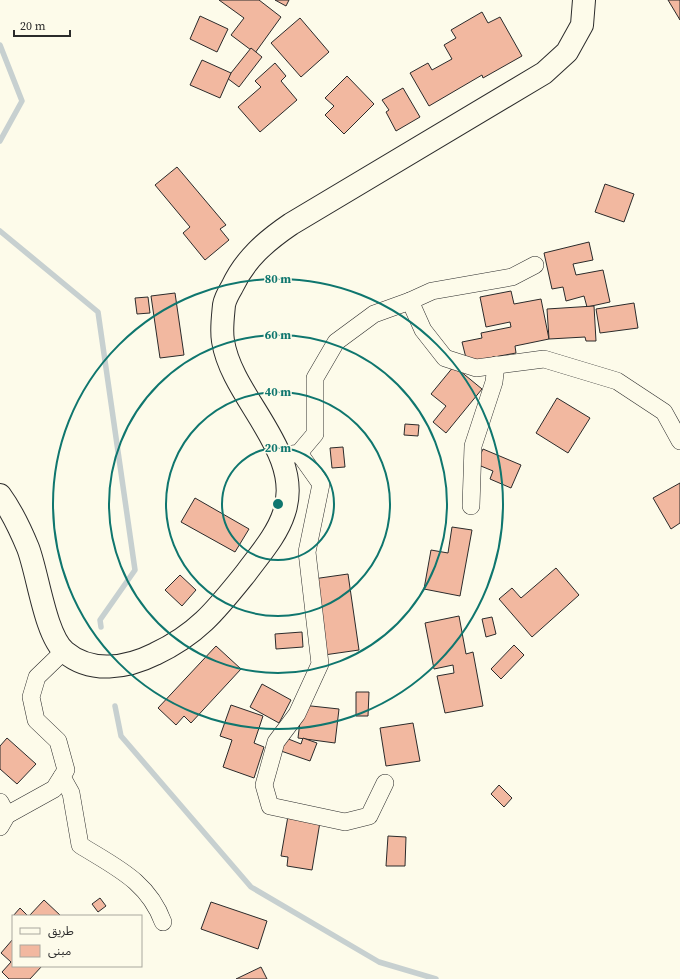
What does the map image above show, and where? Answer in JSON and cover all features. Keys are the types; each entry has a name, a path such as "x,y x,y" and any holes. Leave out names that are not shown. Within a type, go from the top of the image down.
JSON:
{"main road":[{"path":"0,495 28,548 49,625 64,651 83,663 108,668 141,661 177,644 212,615 268,544 285,512 288,484 290,454 234,376 223,340 224,302 240,270 265,242 291,224 544,72 567,52 582,25 584,0"}],"street":[{"path":"385,783 369,816 345,822 270,806 264,785 276,742 297,714 320,664 308,552 321,484 290,454 315,434 315,378 336,342 374,314 410,302 432,291 512,277 535,265"},
{"path":"410,302 423,330 445,358 476,368 544,359 617,380 664,412 680,441"},
{"path":"471,506 473,446 494,382 496,365"},
{"path":"2,815 54,789 66,770 58,741 36,720 31,698 37,677 64,651"},
{"path":"62,777 71,793 80,845 134,879 158,908 163,922"}],"building":[{"path":"219,0 259,0 281,17 255,53 231,35 244,18"},
{"path":"275,0 289,0 286,6"},
{"path":"668,0 680,0 680,20"},
{"path":"482,12 488,23 500,17 522,56 483,78 482,75 429,106 410,73 428,63 432,70 452,59 444,45 456,38 451,30"},
{"path":"200,16 228,29 217,52 190,39"},
{"path":"300,18 329,52 301,77 271,43"},
{"path":"251,48 262,57 239,87 227,78"},
{"path":"202,60 231,73 220,98 190,85"},
{"path":"275,63 286,76 281,81 297,100 260,132 238,107 261,87 255,81"},
{"path":"347,76 374,104 344,134 325,115 334,106 325,98"},
{"path":"403,88 420,117 396,131 386,112 389,110 382,100"},
{"path":"177,167 226,225 220,229 229,240 205,260 183,233 190,227 155,185"},
{"path":"605,184 634,194 624,222 595,212"},
{"path":"589,242 593,260 573,264 576,275 603,270 610,302 587,307 584,296 566,301 563,287 552,289 544,253"},
{"path":"511,291 514,304 541,299 549,339 515,346 516,353 467,362 462,342 482,338 481,333 511,327 510,322 486,327 480,297"},
{"path":"175,293 184,355 160,358 151,296"},
{"path":"148,297 150,313 137,314 135,298"},
{"path":"634,303 638,328 600,333 596,309"},
{"path":"594,306 596,341 586,341 585,337 549,339 547,309"},
{"path":"454,366 482,389 446,433 433,422 446,406 431,394"},
{"path":"557,398 590,418 568,453 536,433"},
{"path":"405,424 419,425 418,436 404,435"},
{"path":"343,447 345,467 332,468 330,448"},
{"path":"483,449 521,465 511,488 490,479 493,471 476,464"},
{"path":"680,483 680,523 671,529 653,498"},
{"path":"195,498 249,529 235,552 181,522"},
{"path":"452,527 472,530 460,596 424,589 431,550 448,553"},
{"path":"556,568 579,595 532,637 499,599 512,588 521,598"},
{"path":"348,574 359,650 324,655 313,579"},
{"path":"180,575 196,590 182,606 165,590"},
{"path":"459,616 466,654 473,652 483,706 445,713 437,676 454,673 453,665 434,669 425,623"},
{"path":"492,617 496,634 486,637 482,619"},
{"path":"302,632 303,647 276,649 275,634"},
{"path":"514,645 524,655 501,679 491,669"},
{"path":"216,646 241,669 191,723 184,716 176,725 158,708"},
{"path":"262,684 291,700 279,723 250,707"},
{"path":"356,692 369,692 368,716 356,716"},
{"path":"231,705 263,716 254,743 264,747 254,778 223,767 232,740 220,736"},
{"path":"302,705 339,709 335,743 298,738"},
{"path":"413,723 420,761 386,766 380,728"},
{"path":"7,738 36,764 17,784 0,769 0,746"},
{"path":"286,738 301,744 303,738 317,743 310,761 281,751"},
{"path":"499,785 512,798 504,807 491,794"},
{"path":"288,816 320,822 312,870 287,866 288,857 281,856"},
{"path":"388,836 406,837 405,866 386,866"},
{"path":"100,898 106,906 98,912 92,904"},
{"path":"44,900 60,915 30,915"},
{"path":"211,902 267,921 258,949 201,929"},
{"path":"20,908 27,915 14,915"},
{"path":"12,940 12,967 41,967 30,979 9,979 2,972 11,962 1,953"},
{"path":"261,967 267,979 236,979"}],"waterway":[{"path":"0,45 22,101 0,141"},
{"path":"0,231 98,312 135,570 100,620 101,627"},
{"path":"115,706 121,736 251,887 379,962 436,979"}]}
